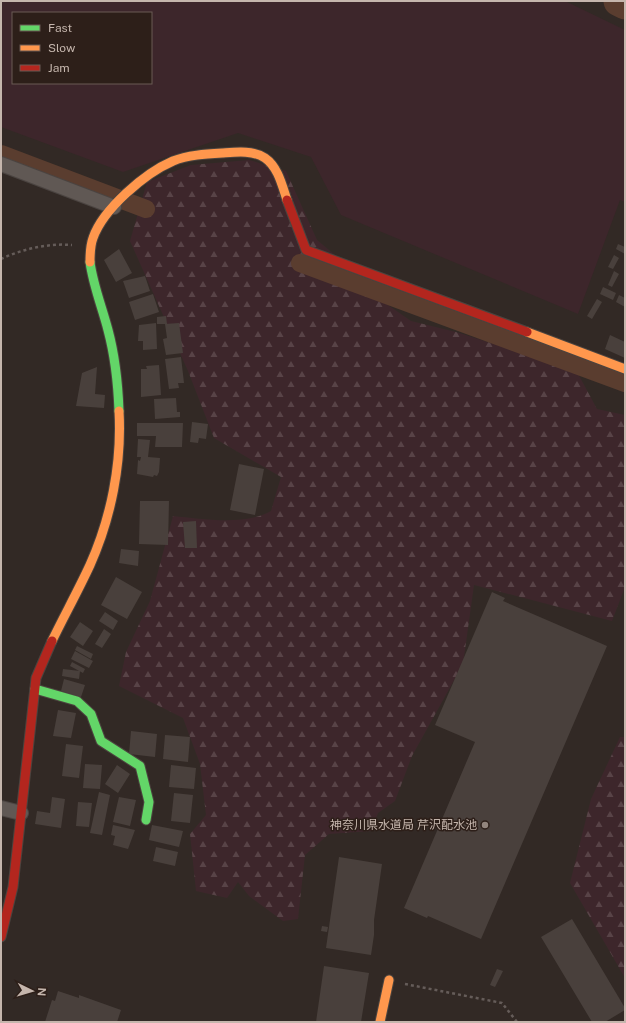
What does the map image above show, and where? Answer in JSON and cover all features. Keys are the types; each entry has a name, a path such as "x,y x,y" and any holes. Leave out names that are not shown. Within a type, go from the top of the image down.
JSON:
{"street":[{"path":"1,937 13,886 36,678 47,647 86,575 101,535 113,492 119,443 118,392 111,341 90,268 90,247 96,231 116,205 142,179 170,162 193,156 224,153 258,154 276,169 306,250 625,369"},
{"path":"1,164 116,205"},
{"path":"35,689 77,701 91,714 101,741 140,766 149,802 146,820"},
{"path":"1,808 21,813"},
{"path":"380,1022 389,980"}],"path":[{"path":"1,259 13,253 67,244 90,247"},
{"path":"389,980 502,1003 517,1022"}],"green space":[{"path":"1,1 565,1 625,30 625,202 620,200 578,314 341,215 311,157 238,133 123,172 1,127"},
{"path":"249,160 286,171 317,240 370,284 385,303 411,321 456,332 576,370 597,409 625,415 625,587 612,621 474,585 463,664 412,756 395,801 378,813 371,831 329,834 305,855 298,919 283,921 249,896 238,882 227,898 196,891 190,834 206,815 200,764 183,718 119,686 126,652 150,601 173,516 197,519 236,520 261,516 271,511 281,477 214,438 188,371 130,241 147,182 191,165"},
{"path":"620,737 625,737 625,978 570,883 591,799"}],"building":[{"path":"618,244 625,247 625,254 616,249"},
{"path":"119,249 132,273 116,282 104,260"},
{"path":"614,255 619,258 613,269 608,267"},
{"path":"614,271 619,274 612,287 608,285"},
{"path":"145,276 150,291 129,298 123,281"},
{"path":"603,287 616,293 613,300 600,294"},
{"path":"153,294 159,312 135,320 129,302"},
{"path":"619,295 625,298 625,307 616,302"},
{"path":"597,299 602,302 592,319 587,316"},
{"path":"166,316 167,324 157,324 157,317"},
{"path":"156,323 157,349 143,350 143,341 138,341 139,325"},
{"path":"179,323 183,353 166,355 163,339 167,338 165,324"},
{"path":"610,335 625,342 625,358 605,349"},
{"path":"181,357 184,383 178,383 179,388 169,389 165,359"},
{"path":"159,365 161,395 141,397 141,369 147,369 146,366"},
{"path":"97,367 95,394 105,395 104,408 76,406 82,373"},
{"path":"176,398 177,412 180,412 180,417 155,419 154,399"},
{"path":"192,422 208,424 206,439 199,438 198,443 190,442"},
{"path":"137,423 183,423 182,447 155,447 156,436 137,436"},
{"path":"138,439 150,440 148,457 160,458 159,472 157,476 154,475 153,477 137,474 138,460 140,461 141,457 137,457"},
{"path":"239,464 264,469 255,515 230,510"},
{"path":"140,501 169,501 168,545 139,544"},
{"path":"196,521 197,548 185,548 183,522"},
{"path":"121,549 139,551 138,566 119,563"},
{"path":"116,577 142,592 127,619 101,605"},
{"name":"神奈川県水道局 芹沢配水池","path":"492,592 505,598 503,601 607,646 481,939 428,916 427,918 404,908 475,742 435,725"},
{"path":"105,612 118,621 113,630 99,621"},
{"path":"80,622 93,631 83,646 70,637"},
{"path":"104,629 111,634 102,648 95,644"},
{"path":"77,646 93,654 91,659 75,650"},
{"path":"75,651 93,661 89,668 71,659"},
{"path":"72,662 85,669 83,673 70,666"},
{"path":"63,669 80,671 79,679 62,676"},
{"path":"64,679 85,685 81,697 61,691"},
{"path":"58,710 76,713 71,738 53,736"},
{"path":"131,731 157,734 155,757 129,754"},
{"path":"165,735 190,737 188,762 163,759"},
{"path":"66,744 83,746 79,778 62,776"},
{"path":"85,764 102,765 100,789 83,788"},
{"path":"117,765 130,774 118,793 105,784"},
{"path":"171,765 196,768 194,789 169,787"},
{"path":"99,792 110,795 102,835 90,833"},
{"path":"174,793 193,795 190,823 171,821"},
{"path":"52,797 65,799 61,828 35,824 37,811 50,813"},
{"path":"119,797 136,800 130,826 113,822"},
{"path":"78,802 92,803 89,827 76,826"},
{"path":"113,825 135,830 128,849 113,845 115,836 111,835"},
{"path":"152,825 183,831 179,847 149,840"},
{"path":"156,847 178,852 175,866 153,861"},
{"path":"339,857 382,864 374,920 374,935 371,955 326,948"},
{"path":"572,919 625,1008 625,1010 605,1022 592,1022 541,937"},
{"path":"322,926 328,927 327,932 321,931"},
{"path":"324,966 369,973 361,1022 316,1022"},
{"path":"497,969 503,971 495,987 490,985"},
{"path":"58,991 79,998 79,995 121,1010 117,1022 45,1022 52,1000 55,1001"}],"waterway":[{"path":"619,1 625,4"},
{"path":"1,154 146,209"},
{"path":"300,263 625,383"}],"traffic: fast":[{"path":"90,262 93,279 113,350 119,411"},
{"path":"35,689 77,701 91,714 101,741 140,766 149,802 146,820"}],"traffic: slow":[{"path":"90,262 93,238 98,227 115,204 150,174 173,161 185,157 233,152 244,152 260,155 273,166 281,182 287,200"},
{"path":"527,332 625,369"},
{"path":"52,641 90,565 104,529 114,490 117,471 119,451 119,411"},
{"path":"380,1022 389,980"}],"traffic: jam":[{"path":"287,200 306,250 527,332"},
{"path":"1,937 13,887 36,678 52,641"}],"place":[{"name":"神奈川県水道局 芹沢配水池","path":"485,825"}]}
